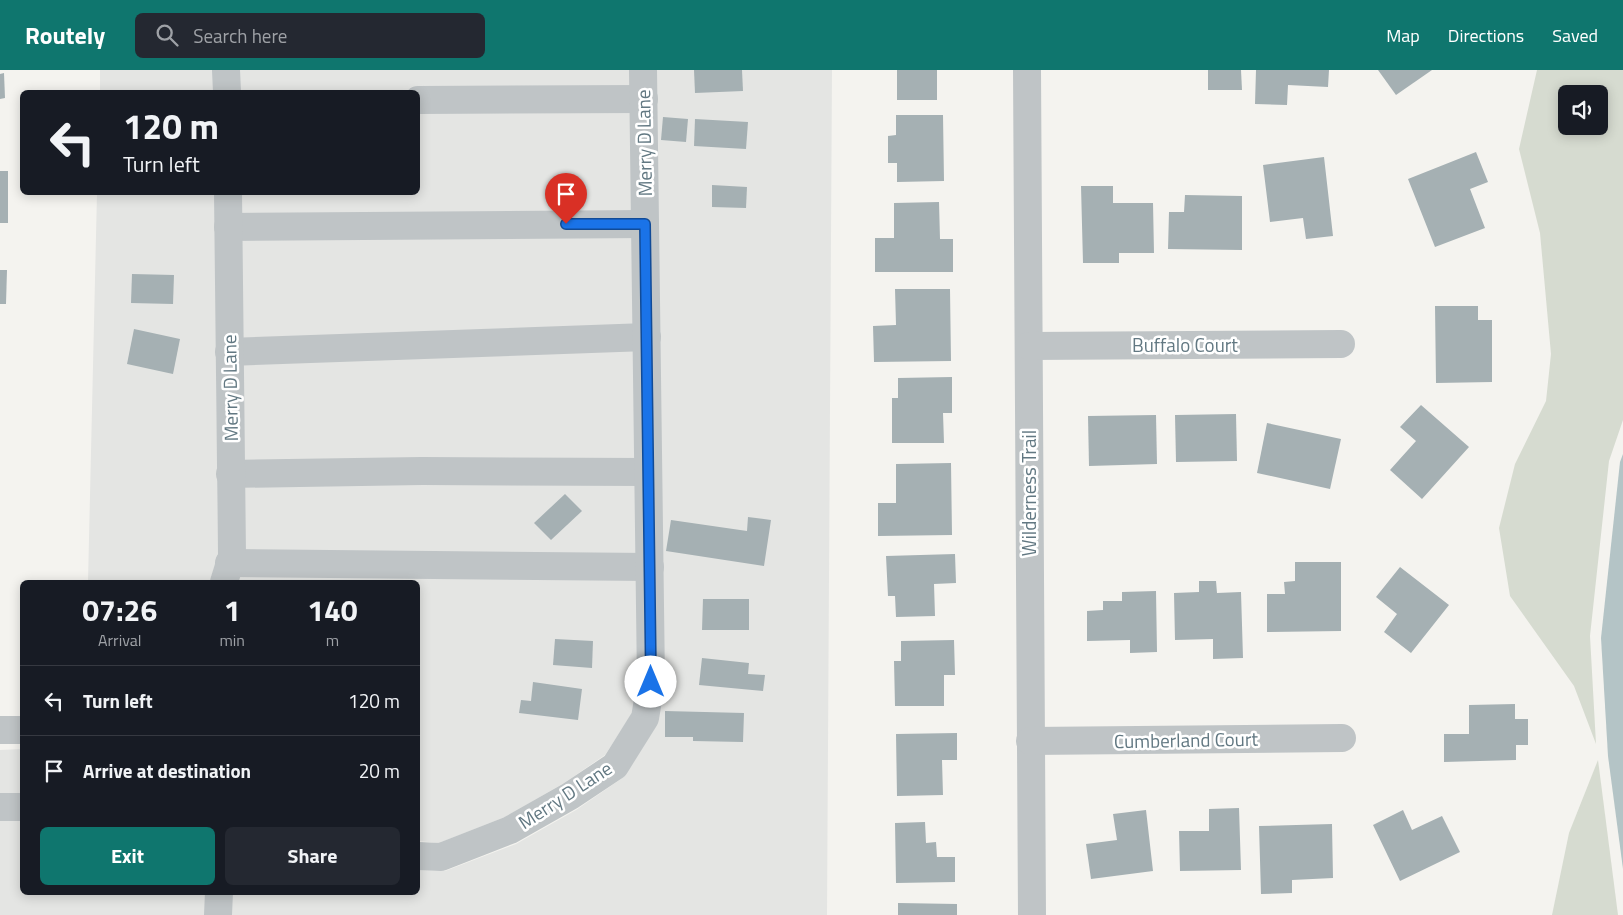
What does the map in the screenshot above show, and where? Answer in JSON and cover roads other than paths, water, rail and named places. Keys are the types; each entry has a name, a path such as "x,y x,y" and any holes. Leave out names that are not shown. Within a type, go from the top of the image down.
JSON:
{"street":[{"path":"226,70 227,90"},
{"name":"Merry D Lane","path":"420,856 441,858 510,830 570,796 614,766 645,718 651,682 643,70"},
{"name":"Wilderness Trail","path":"1028,70 1032,915"},
{"path":"420,100 644,99"},
{"name":"Merry D Lane","path":"226,573 232,556 228,195"},
{"path":"228,227 645,224"},
{"path":"229,352 646,337"},
{"name":"Buffalo Court","path":"1029,346 1341,344"},
{"path":"230,474 422,471 648,472"},
{"path":"226,573 650,567"},
{"path":"0,730 20,730"},
{"name":"Cumberland Court","path":"1030,741 1342,738"},
{"path":"0,807 20,807"},
{"path":"218,915 219,895"}]}
